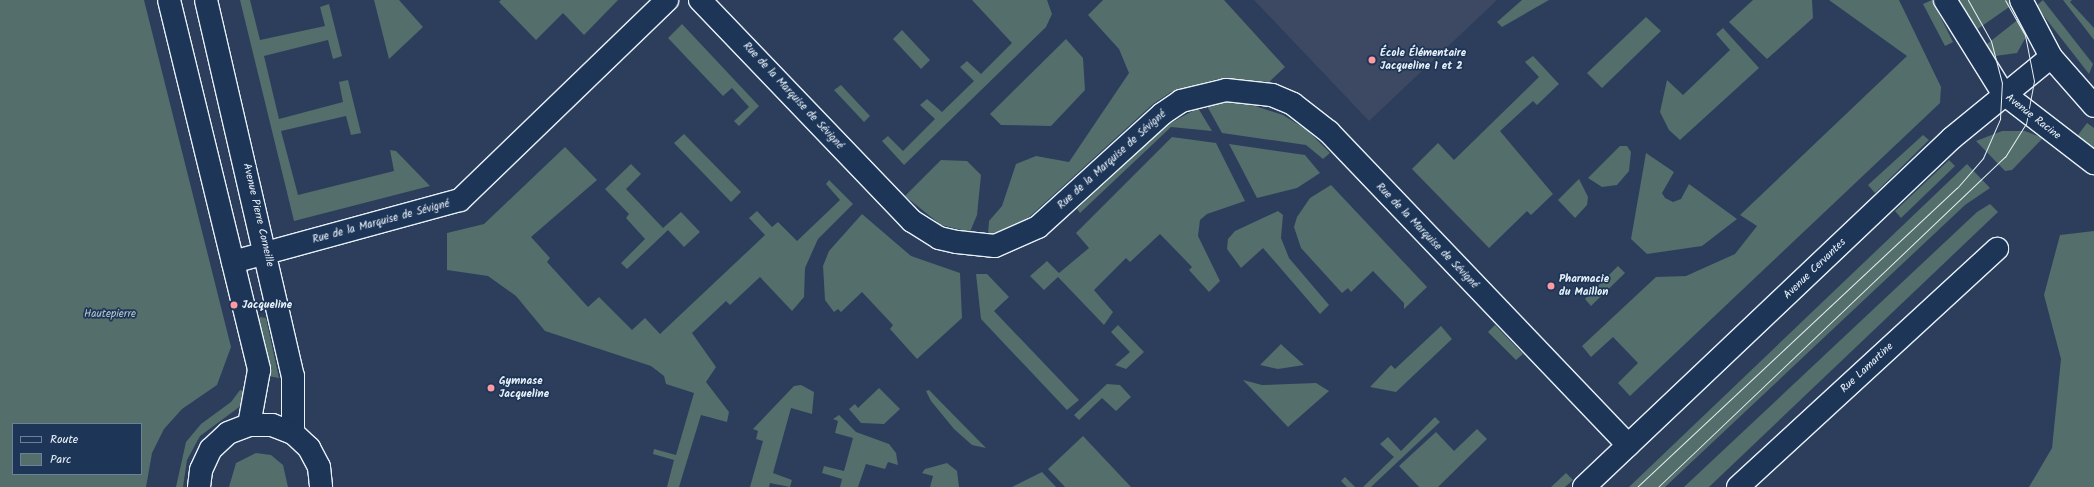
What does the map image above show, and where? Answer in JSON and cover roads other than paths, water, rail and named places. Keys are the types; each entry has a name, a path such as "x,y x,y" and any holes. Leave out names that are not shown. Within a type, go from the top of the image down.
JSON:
{"street":[{"path":"169,0 259,370 250,425"},
{"name":"Avenue Pierre Corneille","path":"206,0 267,253 293,376 293,433"},
{"name":"Rue de la Marquise de Sévigné","path":"233,262 460,200 478,187 667,0"},
{"name":"Rue de la Marquise de Sévigné","path":"700,0 912,221 939,238 957,242 995,246 1038,227 1162,114 1181,101 1226,90 1272,96 1293,104 1329,132 1628,445"},
{"name":"Avenue Racine","path":"1945,0 2003,93 2094,163"},
{"path":"2021,0 2051,57 2094,106"},
{"name":"Avenue Cervantes","path":"1584,487 2003,93 2051,57"},
{"name":"Rue Lamartine","path":"1738,487 1997,249"},
{"path":"200,487 201,470 211,449 228,433 250,425 272,425 293,433 309,448 319,467 321,487"}],"tram line":[{"path":"1637,487 1957,188 1983,158 2000,119 2002,83 1991,41 1968,0"},
{"path":"1658,487 2005,157 2026,124 2034,81 2025,35 2005,0"}],"place":[{"name":"École Élémentaire Jacqueline 1 et 2","path":"1372,60"},
{"name":"Pharmacie du Maillon","path":"1551,286"},
{"name":"Jacqueline","path":"234,305"},
{"name":"Gymnase Jacqueline","path":"491,388"}],"park label":[{"name":"Hautepierre","path":"110,314"}]}
